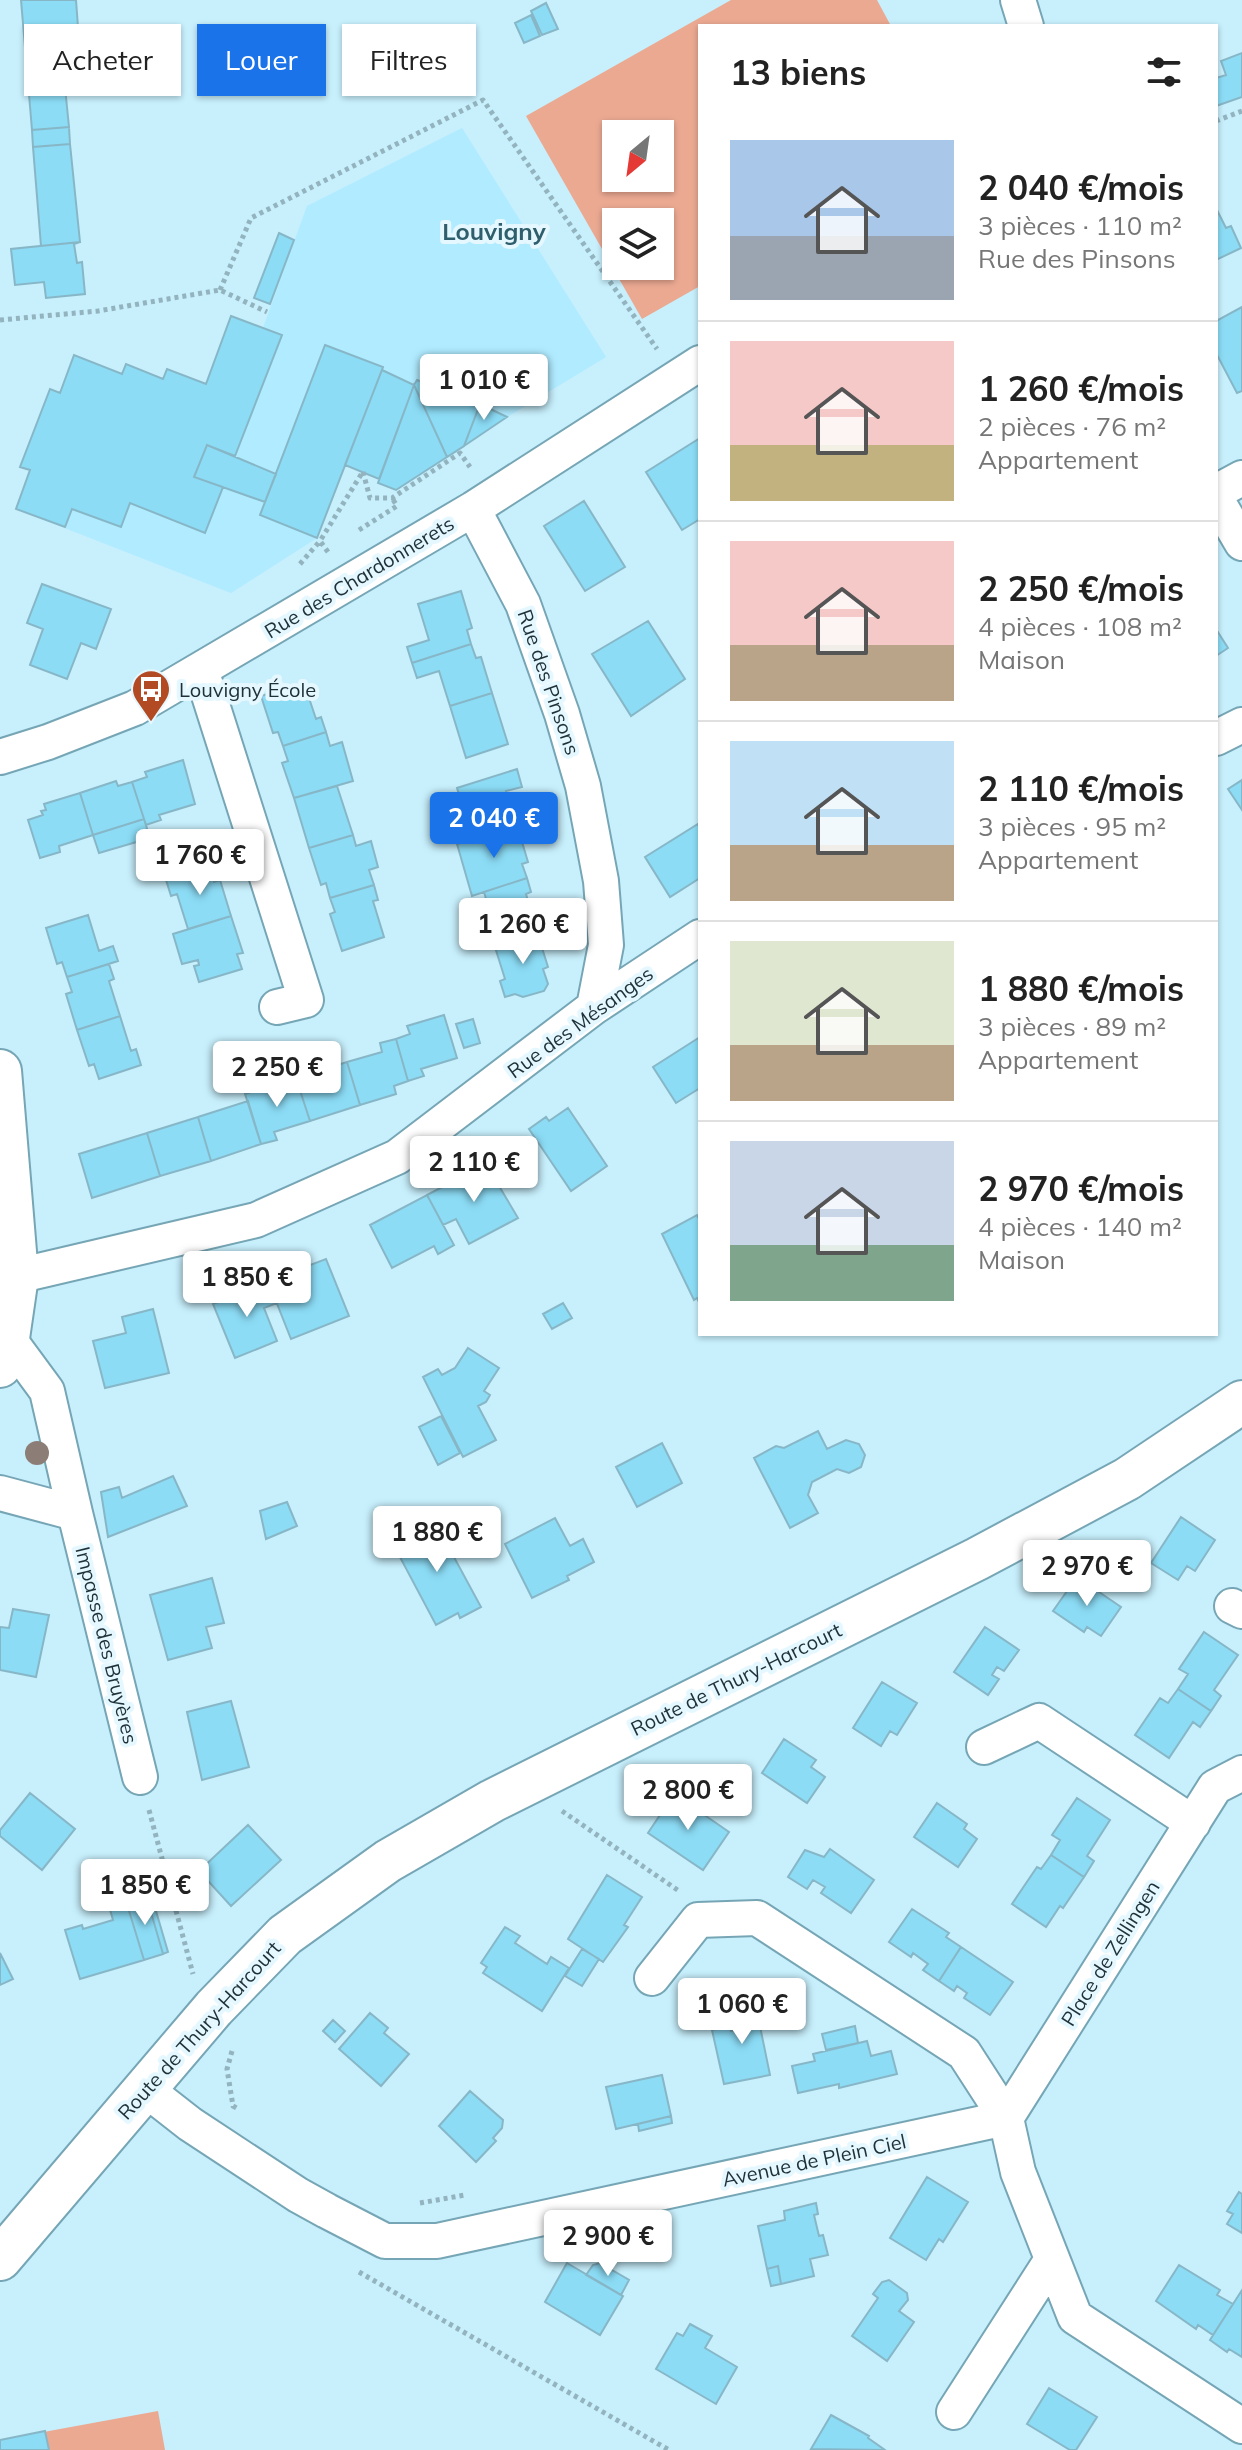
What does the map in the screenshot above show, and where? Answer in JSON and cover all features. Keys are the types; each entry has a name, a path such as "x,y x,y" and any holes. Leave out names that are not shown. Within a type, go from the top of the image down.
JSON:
{"street":[{"path":"1018,0 1025,24"},
{"name":"Rue des Chardonnerets","path":"0,757 135,708 473,509 698,364"},
{"path":"1218,491 1242,478"},
{"path":"1218,502 1242,543"},
{"name":"Rue des Pinsons","path":"473,509 523,604 562,714 583,786 601,881 606,945 594,1007"},
{"path":"201,670 306,1000 277,1007"},
{"path":"1218,737 1242,725"},
{"name":"Rue des Mésanges","path":"17,1276 256,1220 397,1157 594,1007 698,938"},
{"path":"0,1071 17,1276 4,1352"},
{"name":"Impasse des Bruyères","path":"4,1352 47,1391 140,1777"},
{"name":"Route de Thury-Harcourt","path":"0,2259 55,2194 93,2182 214,2008 285,1935 388,1861 492,1801 977,1559 1127,1479 1242,1402"},
{"path":"0,1493 75,1513"},
{"path":"984,1747 1039,1721 1193,1823"},
{"name":"Place de Zellingen","path":"1006,2118 1193,1823 1229,1780"},
{"path":"652,1978 698,1920 757,1918 964,2053 1006,2118 1018,2172 1075,2317 1242,2426"},
{"name":"Avenue de Plein Ciel","path":"153,2095 190,2124 298,2195 385,2241 437,2241 1006,2118"},
{"path":"954,2412 1051,2261"}],"path":[{"path":"220,290 251,218 483,100 661,354"},
{"path":"1218,120 1242,111"},
{"path":"0,320 98,311 220,290 267,312"},
{"path":"300,564 321,543 363,472 370,498 392,498 460,453 470,467"},
{"path":"349,537 397,506 392,498"},
{"path":"140,1777 193,1975"},
{"path":"561,1811 689,1897 698,1920"},
{"path":"234,2043 227,2069 233,2106 244,2114"},
{"path":"392,2290 669,2450"}],"shaded area":[{"path":"731,0 877,0 890,24 698,24 698,287 642,319 620,280 674,280 674,208 602,208 602,249 526,116"},
{"path":"462,128 606,357 507,417 480,404 414,385 382,370 382,367 326,346 260,515 317,538 231,593 16,509 30,471 20,467 50,389 60,392 74,355 122,374 126,364 163,379 167,369 206,383 231,316 263,328 307,206"},
{"path":"158,2411 165,2450 0,2450 0,2440"}],"building":[{"path":"21,0 76,0 78,24 24,24 24,35"},
{"path":"546,3 558,29 542,35 531,11"},
{"path":"531,15 540,36 524,43 515,23"},
{"path":"1242,53 1242,97 1218,105 1218,77 1226,75 1221,61"},
{"path":"29,96 66,96 69,127 32,130"},
{"path":"69,127 70,144 33,147 32,130"},
{"path":"70,144 80,242 41,246 33,147"},
{"path":"1218,212 1226,228 1231,226 1241,248 1218,259"},
{"path":"279,233 294,240 270,304 254,298"},
{"path":"80,242 74,244 77,263 82,262 85,294 46,298 44,282 15,285 11,249"},
{"path":"1242,307 1242,391 1237,393 1218,357 1218,320"},
{"path":"231,316 282,335 235,456 207,445 194,477 223,487 205,533 130,503 121,527 72,509 65,527 16,509 30,470 20,467 50,389 60,393 74,355 122,374 126,364 163,379 167,369 206,384"},
{"path":"325,345 383,367 317,538 260,515"},
{"path":"382,370 414,385 379,479 345,465"},
{"path":"417,380 480,404 464,446 447,457 414,385"},
{"path":"414,385 447,457 396,490 378,483"},
{"path":"480,404 507,417 464,446"},
{"path":"698,439 698,520 682,530 646,472"},
{"path":"207,445 276,474 265,502 194,477"},
{"path":"584,501 625,567 585,591 544,526"},
{"path":"42,584 111,609 96,649 81,643 67,679 30,665 43,629 27,623"},
{"path":"461,591 472,628 467,630 471,644 412,663 407,647 429,640 418,604"},
{"path":"648,621 685,679 631,716 592,654"},
{"path":"1218,632 1228,648 1218,655"},
{"path":"471,644 476,658 481,657 492,693 450,706 439,671 417,678 412,663"},
{"path":"304,683 316,719 321,717 326,732 283,746 278,732 273,733 261,696"},
{"path":"492,693 508,744 466,758 450,706"},
{"path":"326,732 330,746 342,742 353,781 294,798 282,763 288,761 283,746"},
{"path":"183,760 195,804 159,815 161,820 146,825 132,782 147,777 145,772"},
{"path":"517,769 522,787 506,791 517,825 457,844 450,825 467,820 457,788"},
{"path":"1242,780 1242,810 1228,789"},
{"path":"116,781 118,786 132,782 144,819 93,835 80,793"},
{"path":"337,786 353,835 309,848 294,798"},
{"path":"80,793 93,835 59,846 60,852 40,858 28,820 43,815 41,811 46,810 44,804"},
{"path":"144,819 150,838 99,853 93,835"},
{"path":"698,824 698,879 670,897 645,857"},
{"path":"517,825 528,862 522,864 527,878 472,896 457,844"},
{"path":"353,835 356,846 371,841 378,867 369,870 374,885 330,898 326,883 321,885 309,848"},
{"path":"209,866 214,882 220,880 231,916 188,929 177,894 171,896 166,880"},
{"path":"527,878 531,892 526,894 537,932 494,944 483,907 488,906 484,892"},
{"path":"374,885 378,900 373,901 384,937 342,951 330,914 335,912 330,898"},
{"path":"88,915 99,951 113,946 118,961 67,977 62,962 57,964 46,928"},
{"path":"231,916 243,953 237,954 242,969 199,982 194,966 199,965 198,960 182,964 173,934"},
{"path":"537,932 548,967 543,969 548,984 544,991 523,997 515,994 505,997 500,981 505,979 494,944"},
{"path":"109,964 114,979 109,981 120,1016 77,1030 66,994 72,992 67,977"},
{"path":"444,1015 457,1058 421,1069 424,1076 408,1081 396,1039 410,1034 407,1026"},
{"path":"120,1016 131,1051 136,1049 141,1065 99,1079 94,1064 89,1066 77,1030"},
{"path":"473,1019 480,1043 464,1048 456,1024"},
{"path":"698,1038 698,1089 676,1103 653,1067"},
{"path":"396,1039 408,1081 394,1086 396,1094 360,1105 347,1062 382,1052 380,1043"},
{"path":"347,1062 360,1105 310,1121 296,1078"},
{"path":"296,1078 310,1121 274,1132 277,1140 261,1144 245,1094"},
{"path":"248,1101 261,1144 211,1161 198,1117"},
{"path":"568,1108 607,1166 571,1191 529,1129 546,1117 549,1121"},
{"path":"198,1117 211,1161 160,1176 147,1133"},
{"path":"147,1133 160,1176 92,1198 79,1154"},
{"path":"486,1164 518,1218 469,1244 456,1219 443,1225 427,1195"},
{"path":"427,1195 454,1245 438,1254 434,1246 392,1268 370,1225"},
{"path":"697,1215 698,1300 694,1300 662,1234"},
{"path":"326,1259 349,1316 291,1339 268,1281"},
{"path":"268,1281 277,1303 264,1308 277,1341 235,1358 213,1304"},
{"path":"563,1303 572,1318 552,1329 543,1314"},
{"path":"153,1309 169,1373 105,1388 93,1341 126,1333 122,1317"},
{"path":"468,1348 499,1368 484,1391 490,1395 486,1402 478,1406 496,1440 463,1457 423,1377 438,1369 442,1375 455,1368"},
{"path":"441,1416 460,1453 438,1465 419,1427"},
{"path":"818,1431 827,1449 846,1440 859,1444 865,1455 861,1467 849,1473 837,1469 812,1482 808,1495 818,1513 790,1528 754,1458 776,1446 784,1448"},
{"path":"662,1443 682,1483 637,1507 616,1467"},
{"path":"173,1476 187,1506 108,1537 101,1492 119,1487 122,1498"},
{"path":"287,1502 297,1526 266,1539 260,1511"},
{"path":"1181,1517 1215,1540 1195,1571 1187,1566 1178,1580 1151,1563"},
{"path":"555,1518 570,1546 583,1539 594,1562 567,1576 569,1580 532,1598 505,1544"},
{"path":"435,1522 481,1607 460,1618 458,1613 436,1625 393,1544"},
{"path":"1077,1577 1121,1607 1101,1636 1087,1627 1084,1632 1053,1611"},
{"path":"212,1578 224,1623 206,1627 212,1648 168,1660 150,1595"},
{"path":"13,1609 49,1615 36,1677 0,1670 0,1627 9,1628"},
{"path":"985,1627 1019,1650 1004,1671 997,1667 992,1675 999,1679 988,1695 954,1672"},
{"path":"1204,1632 1238,1655 1214,1690 1221,1696 1211,1711 1178,1689 1188,1674 1179,1669"},
{"path":"882,1682 917,1703 897,1735 890,1731 881,1746 853,1728"},
{"path":"1178,1689 1211,1711 1200,1727 1193,1722 1169,1758 1135,1735 1160,1698 1168,1703"},
{"path":"231,1701 249,1767 202,1780 187,1712"},
{"path":"784,1739 816,1760 811,1767 825,1777 807,1803 762,1773"},
{"path":"30,1793 75,1829 42,1870 0,1836 0,1830"},
{"path":"674,1794 729,1832 703,1870 648,1833"},
{"path":"1077,1798 1110,1820 1087,1856 1094,1861 1084,1877 1051,1855 1060,1840 1052,1835"},
{"path":"937,1803 967,1824 964,1829 977,1839 958,1867 914,1837"},
{"path":"248,1825 281,1860 231,1906 199,1871"},
{"path":"830,1849 874,1880 851,1913 821,1893 825,1887 813,1880 807,1889 788,1877 805,1850 824,1857"},
{"path":"1051,1855 1084,1877 1046,1927 1012,1904 1037,1867 1041,1869"},
{"path":"607,1875 642,1897 624,1925 628,1927 603,1962 568,1939"},
{"path":"151,1894 168,1952 163,1954 146,1895"},
{"path":"146,1895 163,1954 144,1960 126,1901"},
{"path":"126,1901 144,1960 80,1979 65,1930 82,1925 83,1929 113,1920 109,1906"},
{"path":"912,1909 949,1933 946,1937 961,1947 939,1981 923,1970 928,1964 889,1942"},
{"path":"505,1927 520,1936 515,1943 547,1964 551,1957 569,1968 542,2011 483,1973 487,1967 481,1963"},
{"path":"961,1947 1013,1982 990,2015 964,1998 967,1993 957,1986 954,1991 939,1981"},
{"path":"582,1949 599,1959 582,1986 565,1976"},
{"path":"0,1953 13,1979 0,1985"},
{"path":"750,1998 755,2002 770,2075 724,2084 712,2030 730,2026 731,2031 739,2030 734,2007 737,2001"},
{"path":"370,2013 388,2028 384,2033 409,2054 381,2086 339,2049"},
{"path":"333,2020 345,2031 335,2042 323,2031"},
{"path":"855,2026 858,2043 826,2050 822,2034"},
{"path":"867,2041 871,2056 891,2051 897,2074 839,2088 839,2084 798,2093 792,2066 815,2061 813,2054"},
{"path":"662,2075 671,2116 616,2129 606,2087"},
{"path":"470,2091 503,2120 502,2128 493,2138 496,2141 476,2162 439,2126"},
{"path":"671,2116 672,2123 639,2131 638,2124"},
{"path":"927,2177 968,2202 943,2242 939,2239 926,2260 890,2238"},
{"path":"1239,2192 1242,2194 1242,2233 1227,2224 1233,2214 1227,2211"},
{"path":"816,2203 818,2214 814,2215 828,2255 810,2259 814,2276 781,2284 778,2266 767,2269 758,2226 785,2220 784,2211"},
{"path":"567,2263 623,2296 600,2335 545,2302"},
{"path":"600,2263 629,2280 621,2295 586,2275 593,2265"},
{"path":"1179,2265 1220,2290 1217,2295 1233,2304 1213,2335 1198,2325 1196,2329 1156,2301"},
{"path":"778,2266 781,2284 771,2286 767,2269"},
{"path":"889,2280 907,2293 908,2300 899,2311 914,2322 887,2361 852,2336 878,2298 873,2294 882,2282"},
{"path":"1242,2290 1242,2357 1229,2349 1227,2352 1210,2340"},
{"path":"690,2324 712,2336 705,2348 737,2367 716,2404 656,2369 677,2333 683,2336"},
{"path":"1049,2388 1097,2417 1076,2450 1070,2450 1027,2424"},
{"path":"831,2415 869,2436 885,2450 811,2449"},
{"path":"45,2431 49,2450 0,2450 0,2440"}],"place":[{"name":"Louvigny École","path":"151,723"}],"district":[{"name":"Louvigny","path":"494,231"}]}
